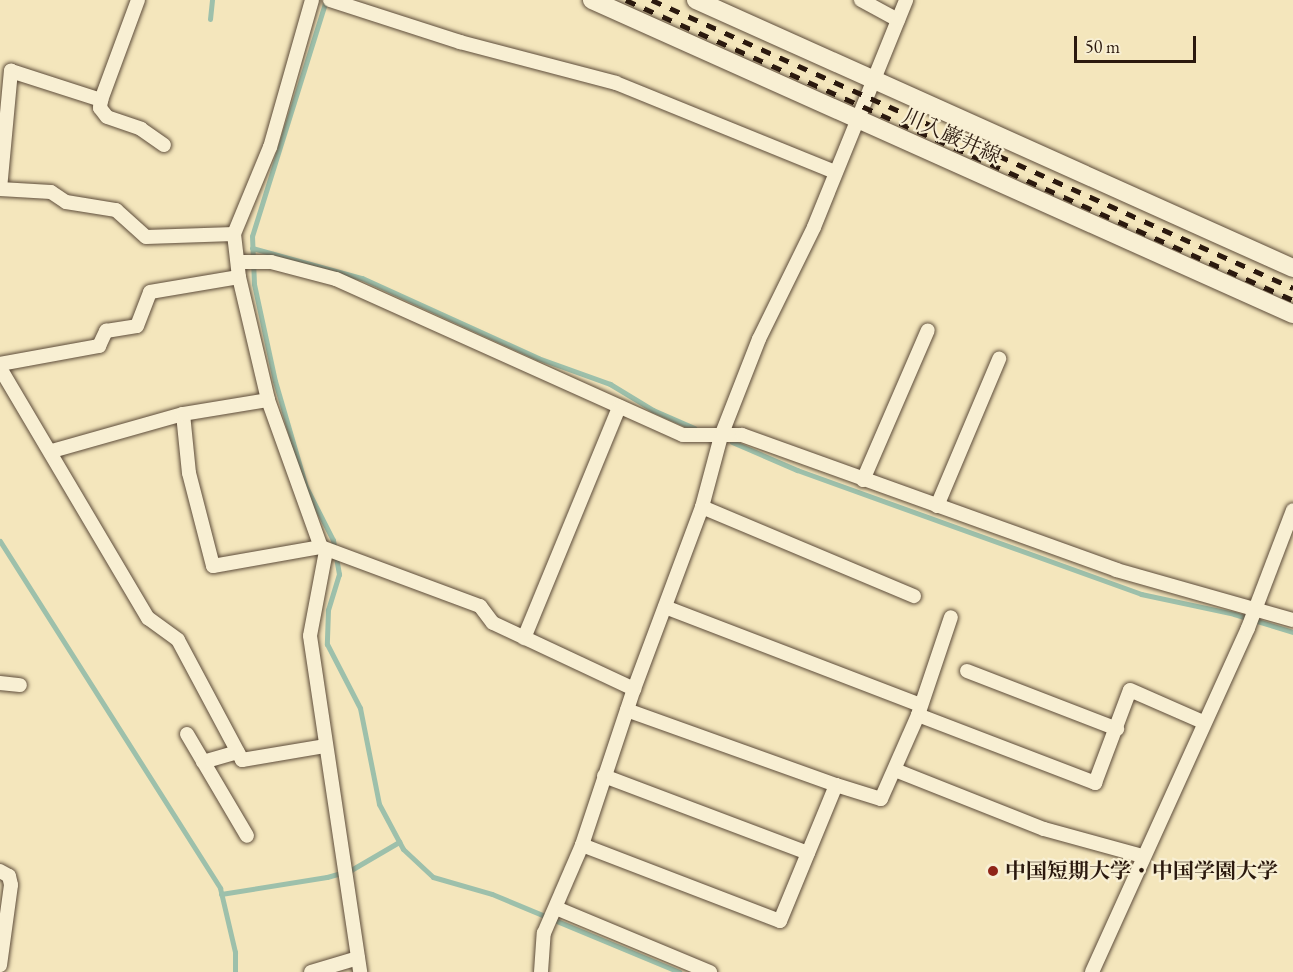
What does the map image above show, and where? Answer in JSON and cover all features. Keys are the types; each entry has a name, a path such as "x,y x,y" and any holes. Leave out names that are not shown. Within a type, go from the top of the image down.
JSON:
{"main road":[{"name":"川入巌井線","path":"592,0 1293,314"},
{"name":"川入巌井線","path":"696,0 1293,268"}],"street":[{"path":"138,0 100,108 107,117 141,129 164,145"},
{"path":"311,972 359,965 310,636 324,549 268,400 239,276 234,234 270,147 312,0"},
{"path":"330,0 460,42 616,83 748,133 835,172"},
{"path":"861,0 898,20"},
{"path":"541,972 544,933 582,844 634,689 702,507 721,436 759,339 814,227 906,0"},
{"path":"101,100 5,70 0,189 51,192 66,201 116,210 146,237 234,234"},
{"path":"239,262 271,262 366,291 683,435 742,435 1116,570 1251,615 1293,620"},
{"path":"239,276 150,292 137,326 106,331 99,346 0,366 148,618 178,640 242,760 326,746"},
{"path":"863,480 928,330"},
{"path":"938,506 999,359"},
{"path":"52,451 183,414 268,400"},
{"path":"524,639 619,407"},
{"path":"183,414 189,473 213,566 324,549 480,606 493,623 634,689"},
{"path":"702,507 914,596"},
{"path":"1092,972 1251,615 1293,510"},
{"path":"665,607 1095,783 1130,690 1203,722"},
{"path":"627,710 881,799 895,770 951,617"},
{"path":"967,671 1117,729"},
{"path":"0,683 20,685"},
{"path":"187,734 247,837"},
{"path":"203,762 238,752"},
{"path":"895,770 1044,829 1142,856"},
{"path":"604,776 808,853"},
{"path":"582,844 780,921 836,785"},
{"path":"0,871 9,876 11,885 0,965"},
{"path":"556,908 710,972"}],"waterway":[{"path":"210,19 212,0"},
{"path":"326,0 252,236 254,284 275,381 306,487 333,540 339,574 328,610 327,644 360,708 379,804 403,849 433,877 492,894 679,972"},
{"path":"252,248 362,278 538,358 610,384 653,410 694,428"},
{"path":"732,442 797,470 1141,594 1234,614 1293,632"},
{"path":"0,541 220,888 235,952 235,972"},
{"path":"221,894 327,877 351,870 399,842"}],"railway":[{"path":"626,0 1293,300"},
{"path":"652,0 1293,288"}],"place":[{"name":"中国短期大学・中国学園大学","path":"993,871"}]}
